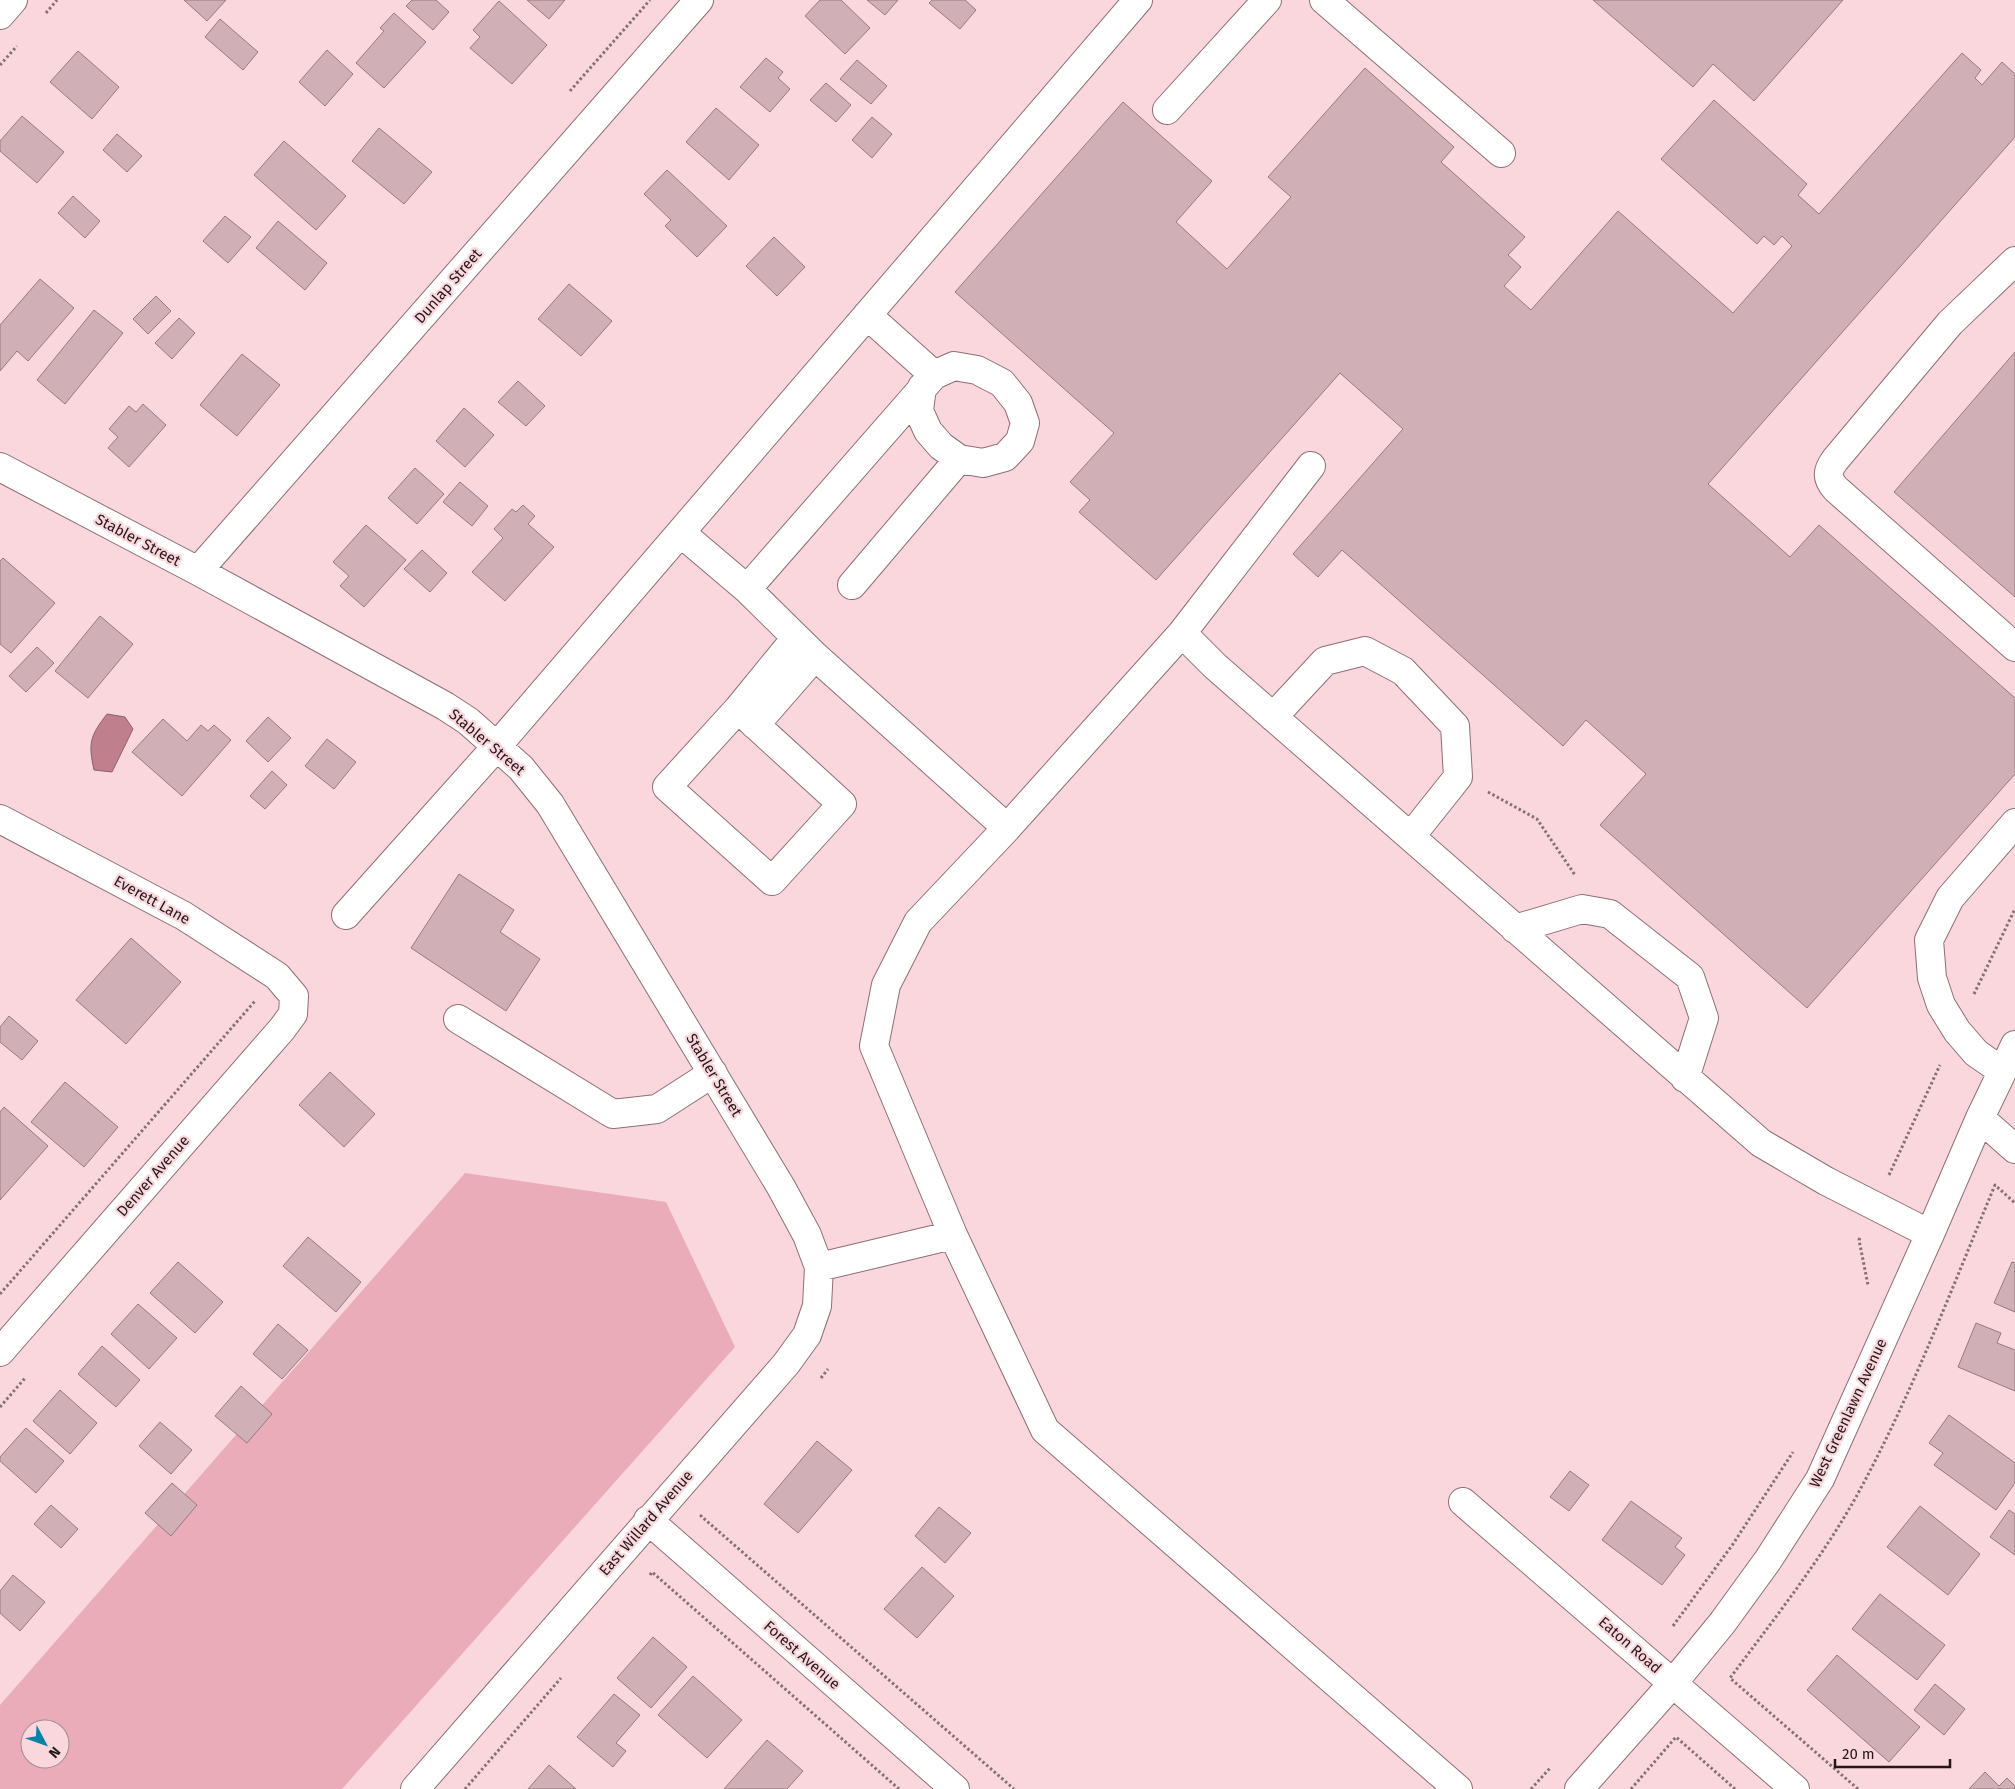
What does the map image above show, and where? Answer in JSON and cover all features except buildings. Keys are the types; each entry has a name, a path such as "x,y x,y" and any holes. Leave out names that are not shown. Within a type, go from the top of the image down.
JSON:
{"street":[{"path":"0,15 13,0"},
{"name":"Dunlap Street","path":"198,572 699,0"},
{"path":"346,915 432,821 497,746 1138,0"},
{"path":"1167,110 1267,0"},
{"path":"1324,0 1501,153"},
{"path":"2015,260 1950,323 1835,460 1828,471 1828,478 1836,489 2015,647"},
{"path":"867,315 928,381"},
{"path":"747,589 928,381 954,366 977,370 1002,383 1018,403 1024,423 1020,442 1005,457 983,463 959,459 941,446 928,431 919,411 928,381"},
{"path":"852,585 959,459"},
{"path":"1311,466 1182,633 1007,828 918,922 886,985 874,1046 953,1234 1045,1430 1458,1789"},
{"name":"Stabler Street","path":"0,467 445,706 468,721 521,768 550,804 781,1187 807,1235"},
{"path":"681,533 747,589 815,656 1007,828"},
{"path":"1182,633 1215,666 1273,718 1411,836 1761,1143 1826,1181 1930,1234"},
{"path":"746,717 796,638"},
{"path":"1273,718 1325,661 1365,651 1403,671 1455,726 1458,777 1411,836"},
{"path":"746,717 842,804 772,881 667,787 746,717 815,656"},
{"name":"Everett Lane","path":"0,819 184,916 285,986"},
{"path":"2002,1072 1976,1053 1957,1031 1941,1005 1932,978 1929,940 1950,898 2015,823"},
{"path":"1515,929 1582,909 1610,914 1690,977 1704,1018 1686,1078"},
{"name":"Denver Avenue","path":"0,1352 282,1029 293,1014 285,986"},
{"path":"458,1019 613,1114 657,1109 713,1073"},
{"name":"West Greenlawn Avenue","path":"1579,1789 1673,1683 1723,1622 1768,1560 1820,1479 1980,1118 2015,1045"},
{"path":"1980,1118 2015,1149"},
{"path":"819,1268 953,1234"},
{"name":"East Willard Avenue","path":"415,1789 786,1364 807,1334 817,1306 819,1268 807,1235"},
{"name":"Eaton Road","path":"1463,1502 1795,1789"},
{"name":"Forest Avenue","path":"648,1520 955,1789"}],"path":[{"path":"1483,789 1536,819 1575,875"},
{"path":"1866,1290 1869,1282 1859,1240 2015,909"},
{"path":"0,1294 285,986"},
{"path":"1858,1789 1730,1678 1794,1593 1855,1498 1903,1405 1995,1185 2015,1203"},
{"path":"816,1384 828,1369"},
{"path":"1671,1628 1733,1544 1797,1446"},
{"path":"707,1509 701,1516 1014,1789"},
{"path":"645,1580 652,1572 899,1789"},
{"path":"465,1789 562,1677"},
{"path":"1631,1789 1676,1737 1736,1789"}],"shaded area":[{"path":"107,714 125,717 133,729 112,772 94,770 91,753 94,734"},
{"path":"465,1173 666,1202 735,1347 342,1789 0,1789 0,1705"}]}
